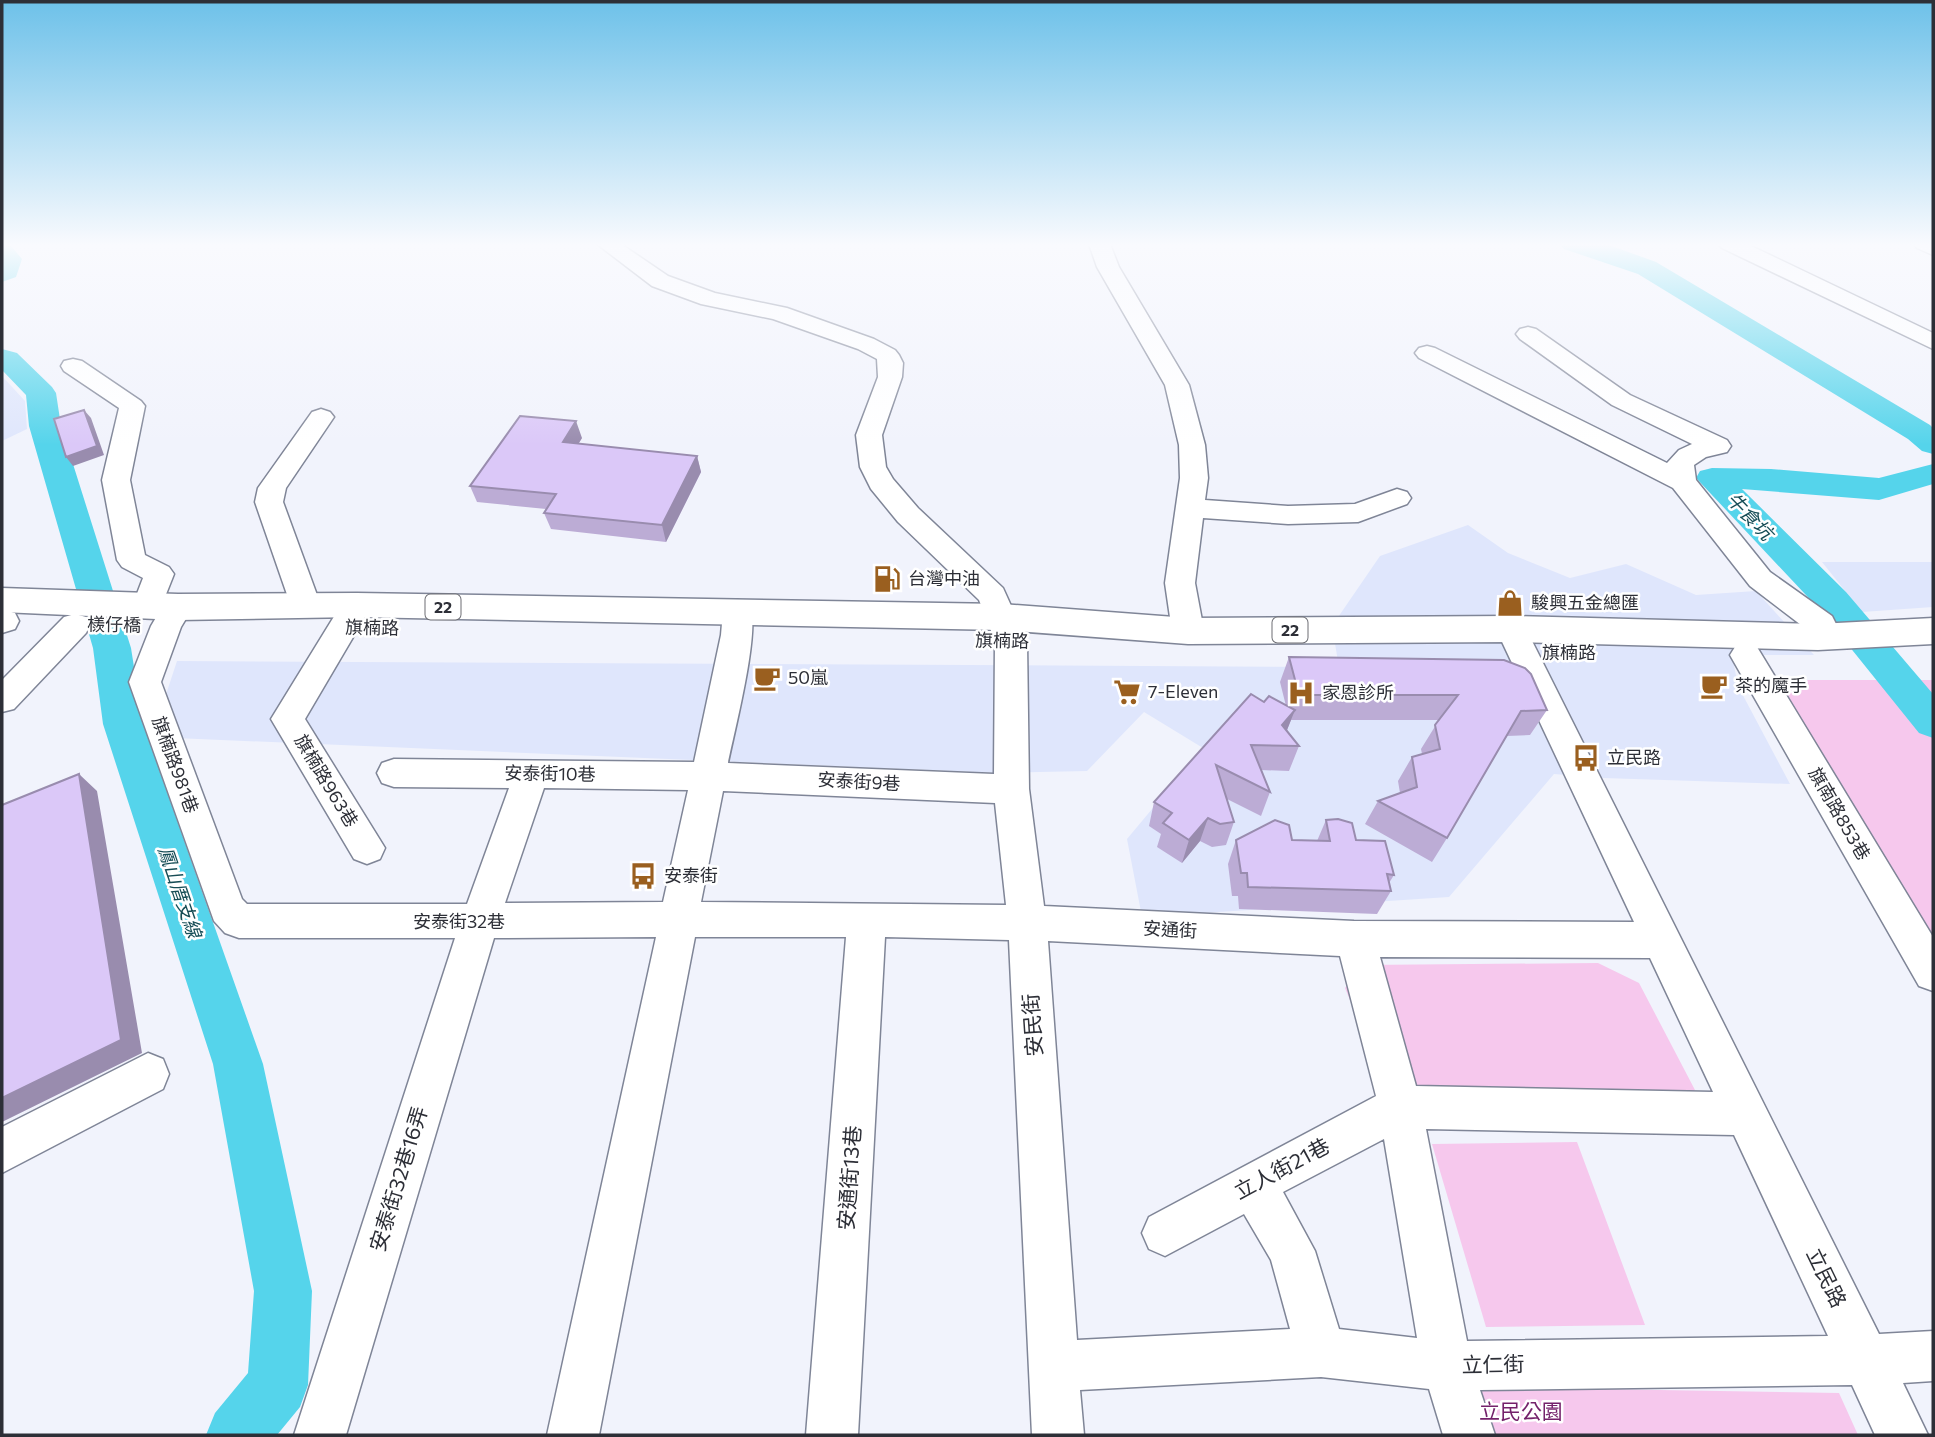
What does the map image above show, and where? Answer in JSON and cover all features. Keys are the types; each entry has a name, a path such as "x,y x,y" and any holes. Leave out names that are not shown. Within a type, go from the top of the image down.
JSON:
{"main road":[{"name":"旗楠路","path":"161,615 306,606 350,617"},
{"name":"檨仔橋","path":"75,614 161,615"},
{"name":"22","path":"2,616 75,614"},
{"name":"旗楠路","path":"161,615 737,623 1517,641 1837,643"},
{"name":"旗楠路","path":"1006,629 1188,631 1517,641 1746,655 1837,643"},
{"name":"22","path":"1837,643 1924,643"}],"street":[{"path":"769,311 866,344 887,355 891,363 890,377 869,435 873,467 881,483 908,515 992,595 1006,629"},
{"path":"1136,311 1177,385 1192,445 1194,478 1180,583 1188,631"},
{"path":"1869,311 1933,342"},
{"path":"1528,334 1621,400 1718,446 1695,450 1685,458 1680,464 1683,482"},
{"path":"1427,353 1683,482 1760,579 1821,624 1837,643"},
{"name":"旗楠路981巷","path":"73,366 132,406 116,480 132,560 159,574 161,615 145,682 227,909 239,921"},
{"path":"306,606 269,502 272,488 321,416"},
{"path":"1189,508 1288,515 1357,513 1397,498"},
{"path":"2,700 75,614"},
{"name":"旗楠路963巷","path":"350,617 288,719 366,848"},
{"path":"573,1435 737,623"},
{"name":"安民街","path":"1006,629 1011,789 1027,923 1058,1435"},
{"name":"立民路","path":"1517,641 1902,1435"},
{"name":"旗南路853巷","path":"1746,655 1933,973"},
{"name":"安泰街10巷","path":"394,773 707,776"},
{"name":"安泰街32巷16弄","path":"320,1435 479,923 532,774"},
{"name":"安泰街9巷","path":"707,776 1011,789"},
{"name":"安泰街32巷","path":"239,921 479,923 678,919"},
{"name":"安通街","path":"678,919 1027,923 1355,939 1662,940"},
{"name":"安通街13巷","path":"832,1435 867,920"},
{"path":"1355,939 1399,1107 1447,1366 1469,1435"},
{"path":"2,1152 148,1074"},
{"path":"1399,1107 1746,1114"},
{"name":"立人街21巷","path":"1165,1233 1399,1107"},
{"path":"1252,1184 1292,1251 1321,1352"},
{"name":"立仁街","path":"1055,1366 1321,1352 1447,1366 1866,1360 1933,1356"}],"shaded area":[{"path":"2,376 25,401 27,429 2,441"},
{"path":"1468,525 1508,553 1570,578 1626,564 1696,595 1756,591 1814,655 1732,655 1738,686 1790,784 1554,774 1449,897 1142,917 1127,839 1203,748 1144,712 1087,771 999,773 152,737 177,661 1339,667 1332,626 1380,556"},
{"path":"1822,562 1933,562 1933,607 1862,612"}],"green space":[{"path":"1766,680 1933,680 1933,952"},
{"path":"1598,963 1639,983 1695,1090 1669,1103 1385,1085 1345,988 1363,965"},
{"path":"1577,1142 1645,1325 1486,1327 1432,1144"},
{"name":"立民公園","path":"1475,1387 1839,1393 1858,1435 1490,1435"}],"building":[{"path":"84,410 97,446 66,457 54,419"},
{"path":"520,416 576,421 563,442 697,456 662,525 544,513 556,494 470,486"},
{"path":"1289,657 1504,660 1525,668 1531,674 1547,710 1521,711 1447,838 1378,801 1417,787 1412,757 1440,749 1435,725 1458,695 1299,695"},
{"path":"1251,694 1264,702 1269,696 1295,710 1282,725 1299,746 1251,745 1270,792 1216,765 1234,822 1220,824 1208,818 1189,840 1163,823 1172,813 1154,802"},
{"path":"79,774 121,1040 2,1098 2,805"},
{"path":"1338,819 1352,823 1356,840 1385,841 1394,875 1387,874 1391,891 1248,887 1247,873 1241,873 1236,840 1275,820 1289,825 1292,840 1330,841 1326,820"}],"waterway":[{"name":"牛食坑","path":"1718,311 1919,432 1933,444"},
{"name":"鳳山厝支線","path":"2,358 7,359 41,393 45,426 112,648 123,724 238,1064 283,1291 278,1385 237,1435"},
{"name":"牛食坑","path":"1933,474 1879,489 1771,479 1712,478 1833,601 1933,722"}],"place":[{"name":"台灣中油","path":"887,579"},
{"name":"駿興五金總匯","path":"1510,603"},
{"name":"50嵐","path":"767,678"},
{"name":"茶的魔手","path":"1714,686"},
{"name":"7-Eleven","path":"1127,692"},
{"name":"家恩診所","path":"1301,693"},
{"name":"立民路","path":"1586,758"},
{"name":"安泰街","path":"643,876"}]}
